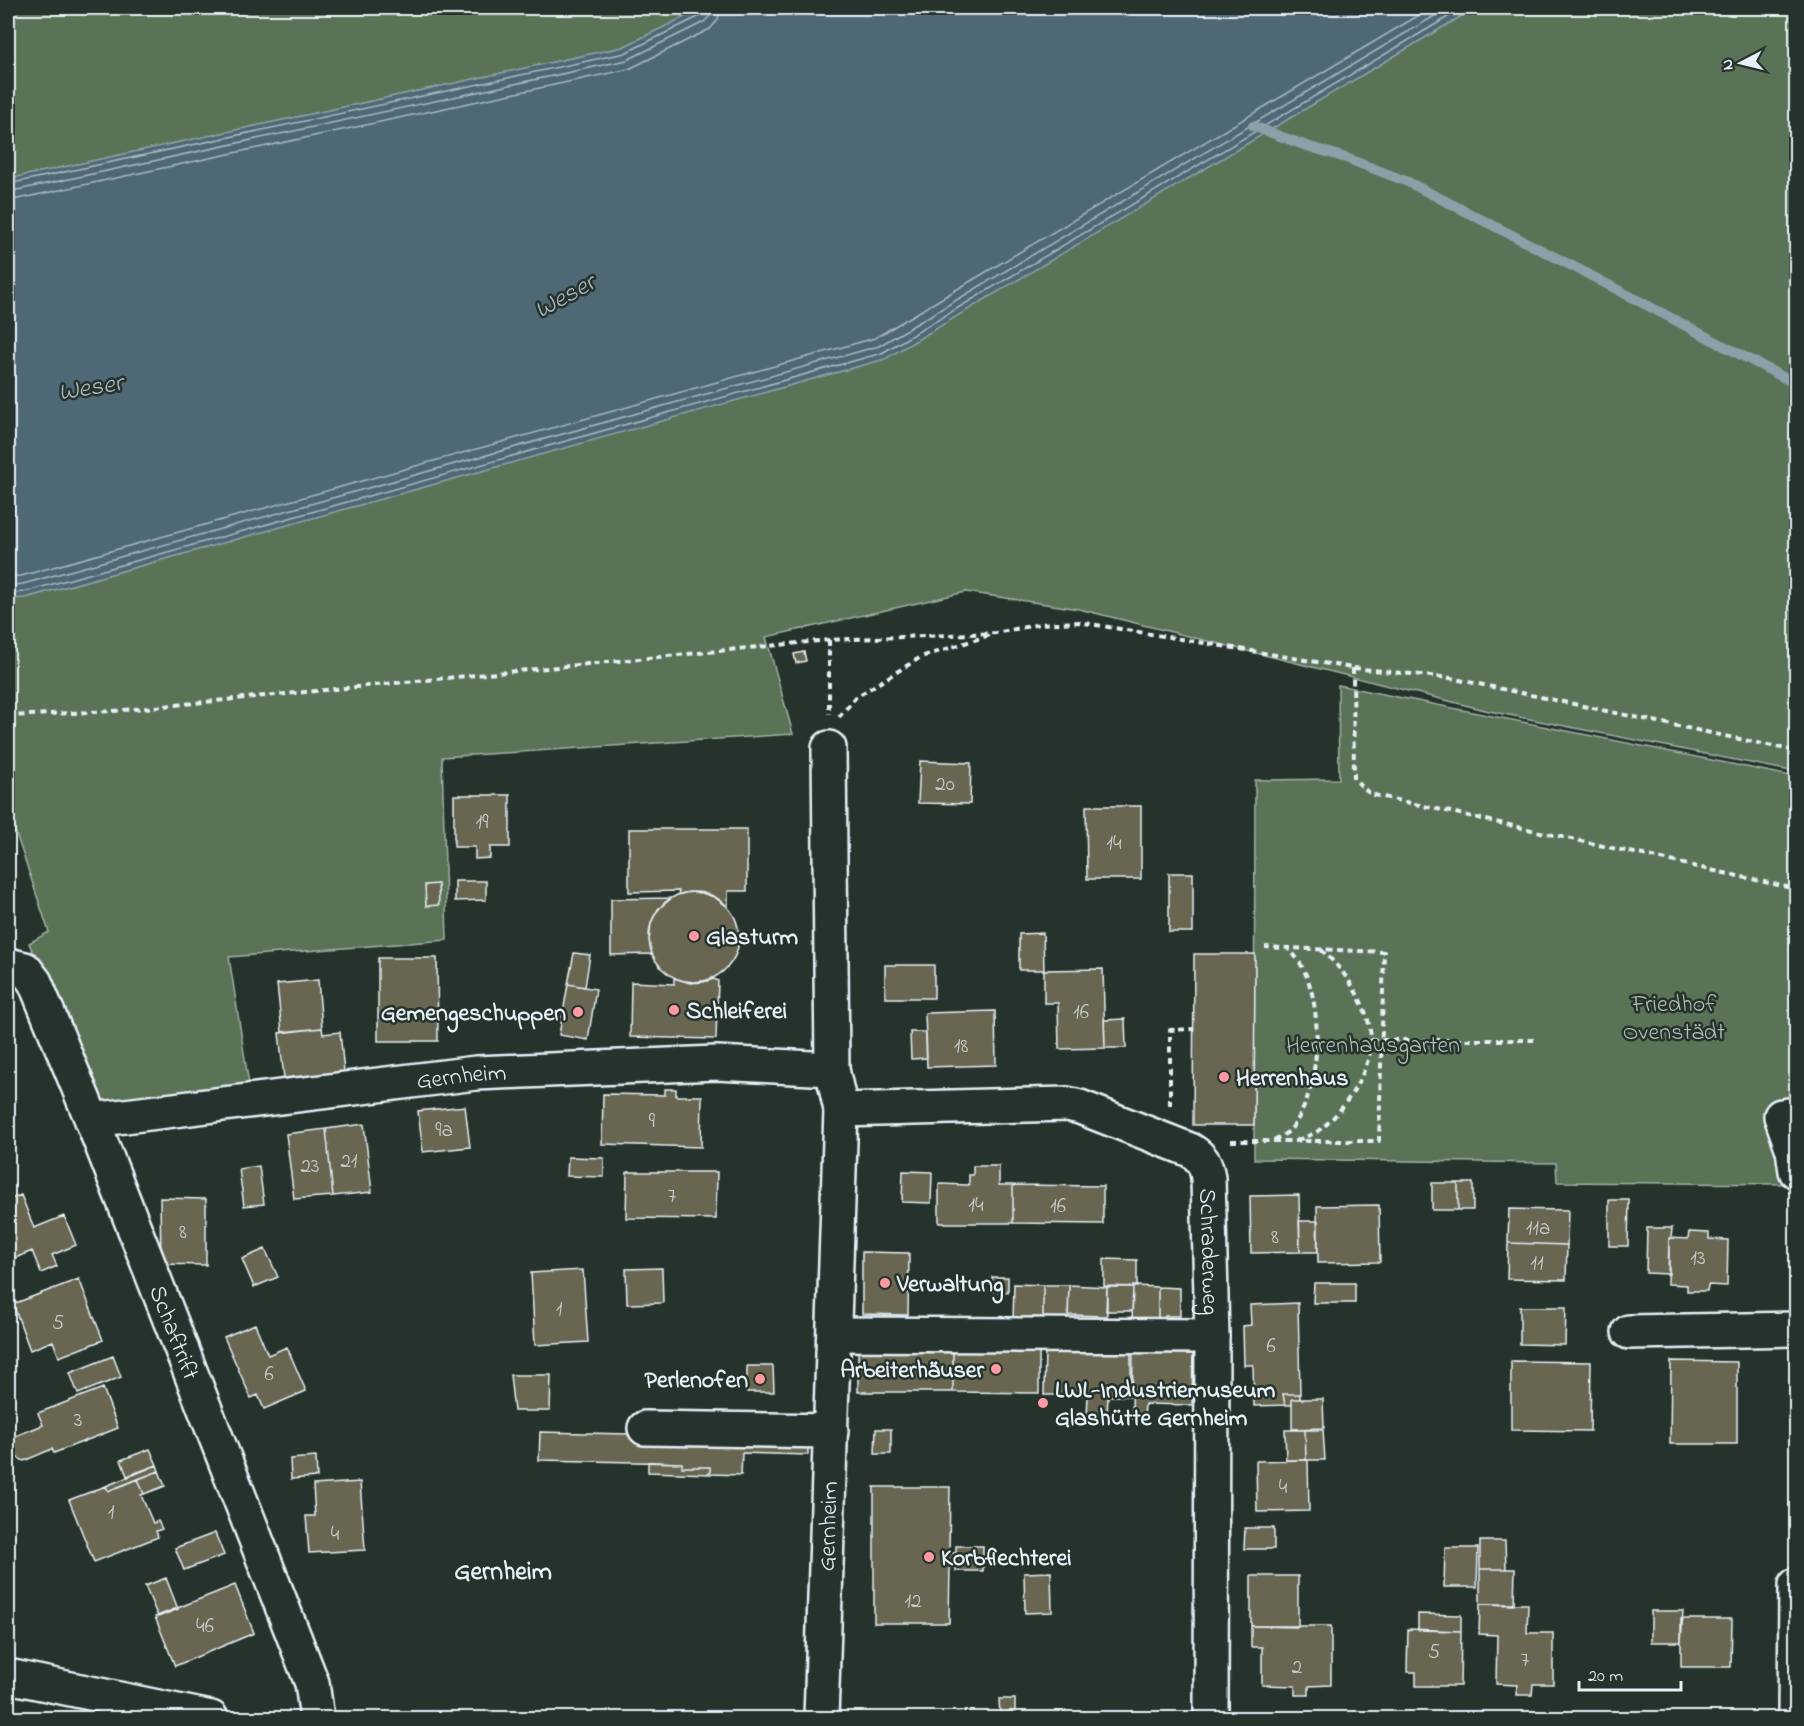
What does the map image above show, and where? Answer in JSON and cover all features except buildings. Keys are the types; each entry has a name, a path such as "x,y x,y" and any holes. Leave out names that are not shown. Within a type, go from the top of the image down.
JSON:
{"street":[{"name":"Gernheim","path":"821,1719 841,1110 832,1069 830,748"},
{"name":"Schaftrift","path":"8,965 25,969 35,982 93,1120 312,1683 317,1719"},
{"name":"Gernheim","path":"93,1120 476,1073 716,1063 832,1069"},
{"path":"841,1110 1067,1104 1184,1148"},
{"path":"1797,1114 1781,1116 1793,1150 1797,1171"},
{"name":"Schraderweg","path":"1184,1148 1206,1166 1208,1178 1212,1336 1211,1719"},
{"path":"1629,1332 1797,1329"},
{"path":"835,1334 1212,1336"},
{"path":"645,1428 831,1431"},
{"path":"1796,1719 1797,1585"},
{"path":"8,1676 211,1719"}],"path":[{"path":"830,748 837,719 856,697 921,657 996,633 1040,624 1079,621 1353,668 1450,678 1797,752"},
{"path":"8,716 114,711 829,640 996,633"},
{"path":"829,640 830,748"},
{"path":"1353,668 1354,779 1370,794 1797,889"},
{"path":"1194,1029 1170,1030 1184,1148 1212,1141 1379,1142 1384,952 1264,947"},
{"path":"1274,1141 1289,1130 1303,1108 1311,1088 1317,1043 1310,988 1304,968 1295,955 1285,947"},
{"path":"1294,1142 1320,1130 1337,1115 1351,1096 1361,1075 1371,1040 1368,1021 1360,1001 1333,960 1319,948"},
{"path":"1371,1040 1534,1040"}],"green space":[{"path":"8,8 703,8 623,47 8,179"},
{"path":"1475,8 1796,8 1796,772 1489,711 1079,609 966,592 766,637 793,734 442,757 447,940 229,957 250,1091 98,1110 29,943 49,932 8,810 8,599 25,598 884,359"},
{"path":"1338,685 1796,777 1796,1184 1557,1182 1556,1163 1254,1159 1255,780 1339,779"}],"water":[{"name":"Weser","path":"703,8 1475,8 885,359 25,598 8,599 8,179 623,47"}],"waterway":[{"path":"1253,126 1408,182 1796,384"}],"place":[{"name":"Glasturm","path":"694,936"},
{"name":"Schleiferei","path":"674,1010"},
{"name":"Gemengeschuppen","path":"578,1012"},
{"name":"Herrenhaus","path":"1224,1077"},
{"name":"Verwaltung","path":"885,1283"},
{"name":"Arbeiterhäuser","path":"996,1369"},
{"name":"Perlenofen","path":"760,1379"},
{"name":"LWL-Industriemuseum Glashütte Gernheim","path":"1043,1403"},
{"name":"Korbflechterei","path":"929,1557"}],"district":[{"name":"Gernheim","path":"503,1570"}],"park label":[{"name":"Friedhof Ovenstädt","path":"1674,1017"},
{"name":"Herrenhausgarten","path":"1373,1044"}]}
